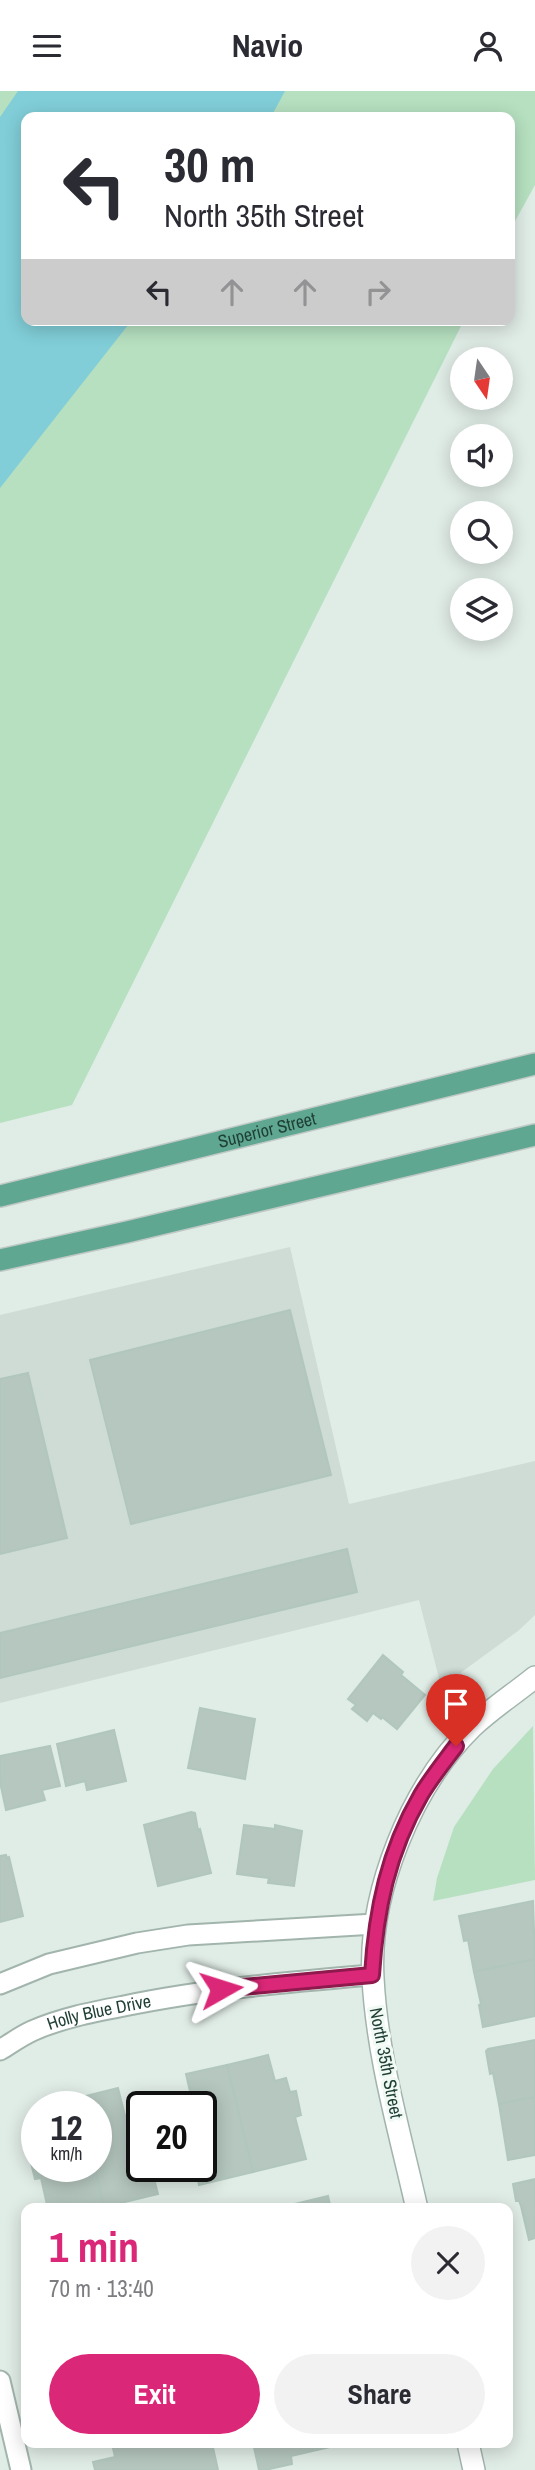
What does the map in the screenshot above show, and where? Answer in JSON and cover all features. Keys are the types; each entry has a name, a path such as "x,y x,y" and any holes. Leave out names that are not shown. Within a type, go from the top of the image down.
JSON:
{"main road":[{"name":"Superior Street","path":"0,1196 535,1064"},
{"path":"0,1260 535,1135"}],"street":[{"name":"North 35th Street","path":"416,2203 376,2015 372,1975 376,1924 398,1840 422,1792 473,1727 535,1677"},
{"path":"469,2448 474,2470"}],"lane":[{"path":"0,1984 49,1963 188,1935 376,1924"},
{"name":"Holly Blue Drive","path":"0,2050 31,2031 78,2015 183,1994 372,1975"},
{"path":"0,2381 21,2470"}],"shaded area":[{"path":"290,1247 349,1504 535,1461 535,1615 442,1690 419,1600 0,1703 0,1315"}],"green space":[{"path":"0,91 535,91 535,185 515,221 515,112 21,112 21,326 461,326 72,1105 0,1123"},
{"path":"533,1726 535,1880 433,1901 437,1878 454,1827 493,1769"}],"water":[{"path":"18,91 285,91 274,112 21,112 21,326 127,326 0,488 0,117"}],"building":[{"path":"290,1310 331,1475 131,1524 90,1360"},
{"path":"28,1373 67,1538 0,1554 0,1379"},
{"path":"347,1549 357,1592 0,1678 0,1633"},
{"path":"383,1655 425,1695 397,1729 373,1713 367,1721 352,1709 356,1705 348,1699"},
{"path":"200,1708 255,1719 245,1779 188,1768"},
{"path":"114,1730 126,1781 87,1790 85,1781 66,1786 57,1744"},
{"path":"50,1746 60,1786 42,1790 45,1800 6,1810 0,1782 0,1756"},
{"path":"195,1813 211,1873 158,1886 144,1825"},
{"path":"244,1825 275,1829 275,1825 302,1831 294,1886 268,1883 269,1878 237,1874"},
{"path":"0,1856 9,1857 23,1916 0,1922"},
{"path":"533,1901 535,1959 474,1972 468,1940 464,1941 459,1916"},
{"path":"535,1959 535,2016 483,2027 474,1972"},
{"path":"535,2040 535,2097 499,2104 486,2051"},
{"path":"268,2055 275,2081 286,2078 290,2092 296,2091 301,2115 295,2117 306,2159 253,2172 227,2065"},
{"path":"227,2065 253,2172 217,2181 217,2091 190,2091 186,2074"},
{"path":"118,2088 126,2116 126,2182 155,2182 158,2194 121,2203 103,2203 98,2182 112,2182 112,2091 106,2091"},
{"path":"535,2097 535,2155 508,2160 499,2104"},
{"path":"535,2179 535,2238 529,2240 513,2184"},
{"path":"42,2182 98,2182 103,2203 47,2203"},
{"path":"328,2196 330,2203 299,2203"},
{"path":"113,2448 213,2448 218,2470 95,2470 93,2462 115,2457"},
{"path":"254,2448 325,2448 291,2456 292,2464 259,2470"}],"route":[{"path":"221,1989 372,1975 376,1924 398,1840 422,1792 456,1746"}]}
